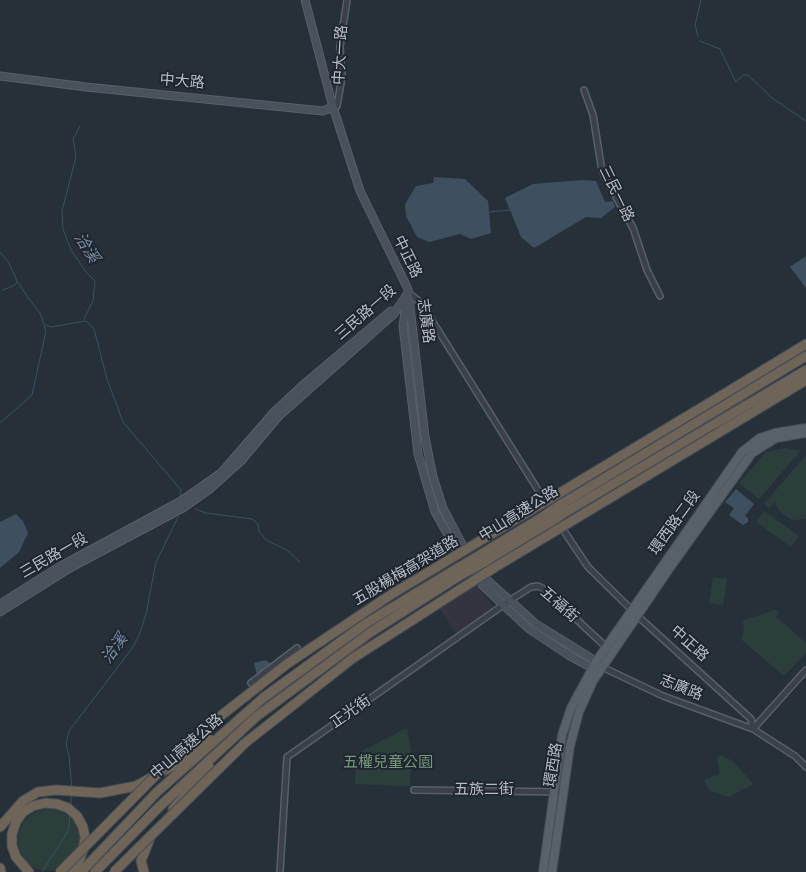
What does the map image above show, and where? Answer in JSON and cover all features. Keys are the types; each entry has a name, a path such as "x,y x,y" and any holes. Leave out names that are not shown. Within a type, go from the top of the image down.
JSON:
{"highway":[{"name":"五股楊梅高架道路","path":"60,872 167,764 218,718 287,664 392,594 806,344"},
{"name":"中山高速公路","path":"71,872 83,866 157,792 263,698 365,624 485,557 546,520 806,356"},
{"name":"中山高速公路","path":"562,509 806,370"},
{"path":"114,872 245,743 353,658 492,569 806,380"},
{"name":"中山高速公路","path":"96,870 159,807 257,716 371,632 457,573"},
{"path":"0,827 23,801 38,792 56,790 100,793 136,786 174,765 263,698"},
{"path":"114,872 156,829 210,766 257,716"},
{"path":"28,872 16,857 12,846 12,834 16,822 23,812 33,806 45,803 57,804 68,808 77,816 83,827 85,838 83,866"},
{"path":"0,834 12,812"},
{"path":"144,872 141,861 149,839 156,829"},
{"path":"0,868 1,872"}],"main road":[{"name":"環西路二段","path":"592,668 605,646 742,452 760,438 775,433 806,428"},
{"name":"環西路二段","path":"602,667 669,568 752,453 776,438 806,433"},
{"name":"環西路","path":"552,872 574,726 587,694 602,667"},
{"name":"環西路","path":"543,872 559,753 566,722 592,668"}],"street":[{"name":"中正路","path":"305,0 333,107 361,194 408,293 421,302 544,498"},
{"name":"中大一路","path":"333,107 337,106 342,77 340,47 347,0"},
{"name":"中大路","path":"0,76 333,107"},
{"name":"中大路","path":"29,79 86,87 323,111 333,107"},
{"name":"三民一路","path":"584,90 594,115 602,171 633,228 647,270 660,296"},
{"name":"三民路一段","path":"0,612 70,568 182,505 226,477 278,417 386,322 394,314 408,293"},
{"name":"三民路一段","path":"0,604 59,567 182,505 221,473 274,412 394,309 408,293"},
{"name":"志廣路","path":"408,293 431,469 443,508 459,548 435,512 418,454 403,326 408,293"},
{"path":"386,322 397,322 403,326"},
{"name":"中正路","path":"562,528 588,567 638,616 752,719 753,729 795,756 806,766"},
{"name":"志廣路","path":"484,582 506,604 558,649 592,668"},
{"name":"五福街","path":"506,604 531,587 538,586 544,588 605,646"},
{"name":"志廣路","path":"506,604 555,637 597,660 602,667 664,696 753,729"},
{"name":"正光街","path":"280,872 287,756 506,604"},
{"path":"251,683 297,648"},
{"path":"592,668 602,667"},
{"path":"753,729 806,670"},
{"name":"五族二街","path":"414,790 554,790 563,792"}],"shaded area":[{"path":"476,586 495,608 456,633 439,608"}],"green space":[{"path":"786,448 800,451 759,499 739,483 766,452"},
{"path":"806,455 806,519 792,520 778,510 775,502 769,508 764,504"},
{"path":"764,511 799,536 791,547 756,522"},
{"path":"713,577 727,579 723,605 709,603"},
{"path":"775,610 779,612 776,617 806,643 806,653 784,676 742,640 744,627 742,621"},
{"name":"五權兒童公園","path":"407,729 411,750 410,786 355,784 356,754"},
{"path":"720,755 733,761 753,784 729,797 709,790 704,780 720,774 717,759"},
{"path":"43,809 55,809 71,818 78,828 80,840 78,852 71,862 55,871 43,871 32,866 23,857 18,846 18,834 23,823 32,814"}],"water":[{"path":"434,177 465,179 488,201 491,233 471,239 460,234 429,242 417,237 406,216 405,204 416,186 433,183"},
{"path":"583,180 596,181 605,202 613,201 615,207 601,218 586,217 534,248 521,237 505,198 533,184"},
{"path":"806,256 806,288 790,267"},
{"path":"736,489 754,504 745,516 748,518 748,522 743,525 729,515 734,508 725,502"},
{"path":"16,514 23,521 28,533 19,552 0,568 0,522"},
{"path":"265,660 272,664 257,676 254,663"}],"waterway":[{"path":"698,36 695,25 701,0"},
{"path":"700,41 720,49 736,82 743,75 748,75 772,98 806,121"},
{"name":"洽溪","path":"80,126 73,139 76,157 62,211 63,229 71,250 86,272 95,281 93,301 84,319"},
{"path":"489,212 510,210"},
{"name":"洽溪","path":"0,252 9,263 17,281 40,313 44,324 51,327 86,321 94,329 107,379 123,422 181,490 180,497"},
{"name":"洽溪","path":"3,290 15,285 17,282"},
{"name":"洽溪","path":"0,423 32,395 46,331 44,325"},
{"path":"195,509 206,513 252,519 258,524 259,531 266,540 287,550 300,562"},
{"name":"洽溪","path":"72,788 66,744 69,731 133,647 146,614 156,562 178,517"},
{"name":"洽溪","path":"71,795 71,804"},
{"name":"洽溪","path":"42,872 68,831 70,816"}]}
